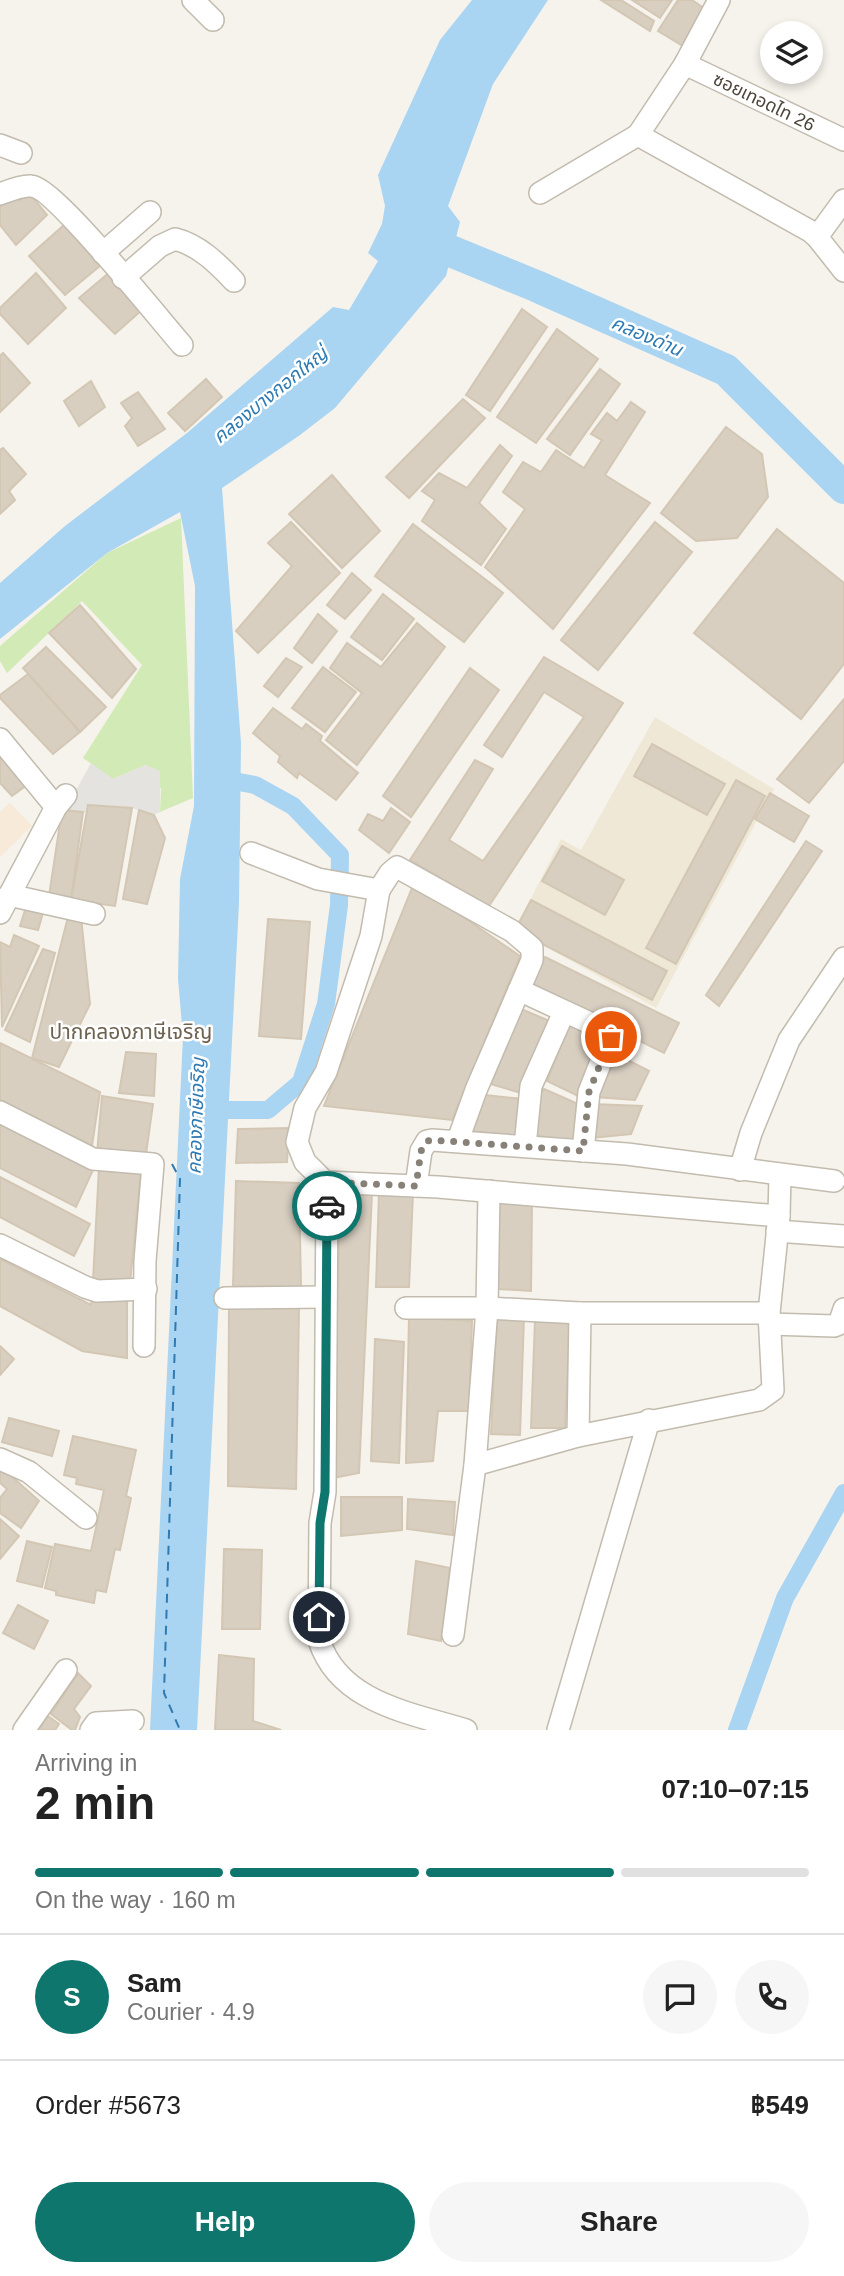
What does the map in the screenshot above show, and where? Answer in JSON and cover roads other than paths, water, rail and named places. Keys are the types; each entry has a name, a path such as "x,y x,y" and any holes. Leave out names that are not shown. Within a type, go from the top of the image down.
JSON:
{"street":[{"path":"193,0 214,20"},
{"path":"540,193 638,135 685,64 719,0"},
{"name":"ซอยเทอดไท 26","path":"685,64 844,140"},
{"path":"638,135 817,237 844,271"},
{"path":"0,145 21,153"},
{"path":"0,194 31,186 43,190 72,216 182,345"},
{"path":"817,237 844,200"},
{"path":"103,253 150,212"},
{"path":"123,278 160,246 176,239 190,244 218,264 234,281"},
{"path":"0,739 61,801 5,904 94,914"},
{"path":"251,853 318,879 371,888 397,867 519,937 532,948 532,960 476,1090 458,1140"},
{"path":"371,888 371,936 326,1072 305,1108 297,1142 310,1168 325,1182 327,1190 325,1492 320,1523 319,1640 325,1658 348,1684 369,1700 466,1730"},
{"path":"740,1170 751,1133 789,1040 844,958"},
{"path":"519,990 605,1030 611,1037 589,1092 583,1151"},
{"path":"525,1146 531,1086 564,1012"},
{"path":"0,1112 93,1159 153,1164 145,1261 144,1346"},
{"path":"416,1186 421,1151 427,1141 458,1140 627,1154 834,1181"},
{"path":"475,1465 578,1436 760,1400 770,1394 773,1390 770,1319 780,1175"},
{"path":"325,1182 489,1191 778,1223 844,1236"},
{"path":"453,1635 475,1465 487,1308 489,1191"},
{"path":"0,1245 97,1291 146,1289"},
{"path":"225,1298 326,1297"},
{"path":"407,1308 487,1308 770,1319 834,1326 839,1324 844,1310"},
{"path":"578,1436 580,1313"},
{"path":"558,1730 649,1420"},
{"path":"0,1459 29,1472 86,1518"},
{"path":"24,1730 66,1670"},
{"path":"91,1730 96,1723 133,1721"}],"water":[{"path":"472,0 548,0 493,84 448,206 460,222 446,276 335,408 222,488 241,743 239,903 197,1730 150,1730 183,1037 178,979 180,879 194,806 195,586 180,512 107,553 0,639 0,583 65,526 187,433 333,307 349,310 378,261 368,253 382,224 385,206 378,175 440,40"}],"waterway":[{"name":"คลองด่าน","path":"414,236 536,286 726,370 844,488"},
{"name":"คลองภาษีเจริญ","path":"206,1110 268,1110 301,1082 326,1004 339,905 340,855 293,806 255,785 217,778"},
{"path":"737,1730 785,1598 844,1493"}],"district":[{"name":"ปากคลองภาษีเจริญ","path":"131,1031"}],"water label":[{"name":"คลองบางกอกใหญ่","path":"270,395"}]}
